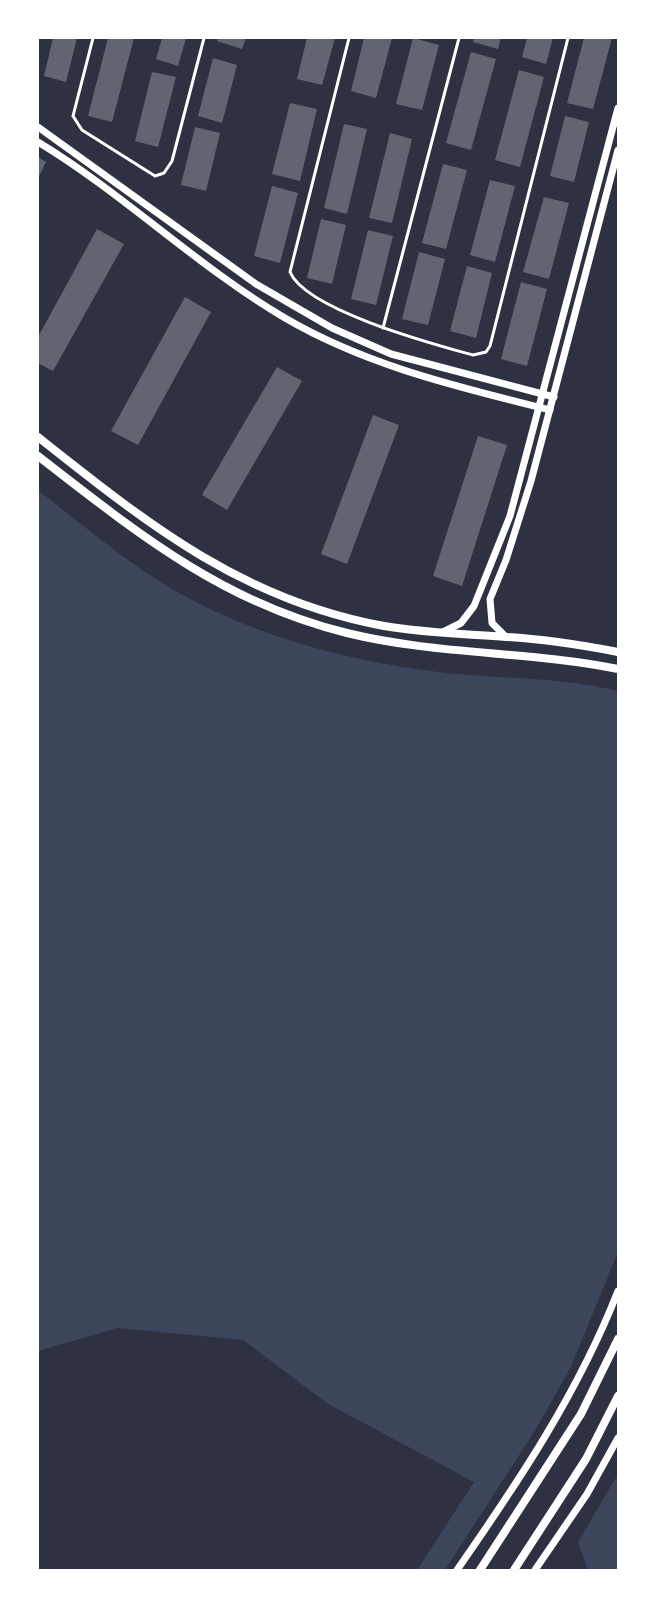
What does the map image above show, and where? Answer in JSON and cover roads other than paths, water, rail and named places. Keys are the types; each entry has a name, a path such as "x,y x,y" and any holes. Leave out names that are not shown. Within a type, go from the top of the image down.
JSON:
{"main road":[{"path":"38,437 147,523 178,543 246,580 318,609 384,626 439,633 506,637 618,652"},
{"path":"38,456 169,555 226,588 280,612 347,633 380,640 426,647 574,660 618,669"},
{"path":"480,1570 581,1414 618,1338"},
{"path":"514,1570 586,1459 618,1396"}],"street":[{"path":"439,633 460,623 480,596 510,516 544,395 618,108"},
{"path":"38,127 256,284 322,323 392,354 554,397"},
{"path":"38,142 248,294 325,339 386,365 550,410"},
{"path":"506,637 492,623 490,598 520,518 618,150"},
{"path":"458,1570 556,1421 581,1377 618,1291"},
{"path":"535,1570 586,1494 618,1438"}],"lane":[{"path":"93,38 74,110 76,123 120,155 155,176 164,173 172,161 204,38"},
{"path":"349,38 290,272 299,285 329,304 383,328 473,355 486,352 568,38"},
{"path":"383,328 459,38"}]}
